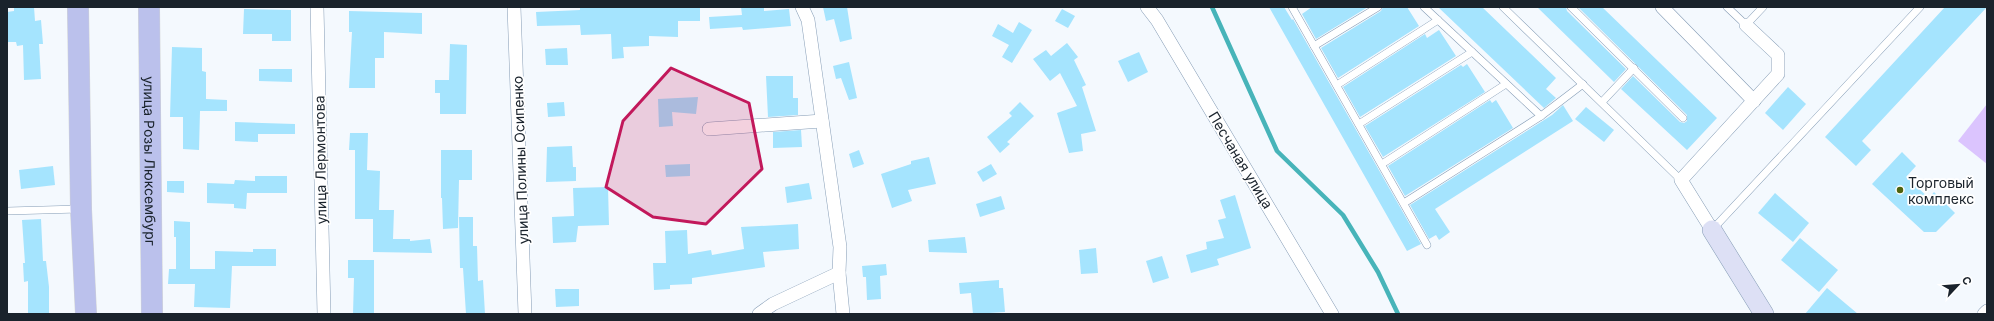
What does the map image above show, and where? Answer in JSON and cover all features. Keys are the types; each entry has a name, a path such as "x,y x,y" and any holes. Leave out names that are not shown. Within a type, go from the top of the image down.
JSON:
{"main road":[{"path":"78,7 81,209 86,314"},
{"name":"улица Розы Люксембург","path":"149,7 152,314"}],"street":[{"name":"улица Лермонтова","path":"316,7 324,314"},
{"name":"улица Полины Осипенко","path":"514,7 525,314"},
{"path":"802,7 808,20 840,247 843,314"},
{"name":"Песчаная улица","path":"1147,7 1157,20 1332,314"},
{"path":"1661,8 1754,101"},
{"path":"1746,25 1778,55 1778,74 1681,180 1760,312"},
{"path":"709,129 822,121"},
{"path":"759,314 773,304 840,273"},
{"path":"1984,314 1987,311"}],"lane":[{"path":"1292,7 1427,245"},
{"path":"1314,46 1378,7"},
{"path":"1424,7 1541,116"},
{"path":"1503,7 1681,180"},
{"path":"1571,7 1683,118"},
{"path":"1727,7 1746,25 1763,7"},
{"path":"1712,230 1920,7"},
{"path":"1337,85 1438,20"},
{"path":"1359,124 1472,52"},
{"path":"1602,102 1634,68"},
{"path":"1382,164 1506,84"},
{"path":"1404,203 1541,116 1583,84"},
{"path":"7,211 81,209"}],"highlighted area":[{"path":"671,68 749,103 762,169 706,224 653,217 606,187 623,121"}],"shaded area":[{"path":"1987,104 1987,164 1958,141"}],"building":[{"path":"14,7 34,7 35,21 41,20 43,44 39,44 41,79 24,80 23,45 17,46 16,42 7,42 7,12 14,11"},
{"path":"580,7 700,7 700,21 678,21 678,37 649,36 649,46 623,47 624,58 612,59 611,34 581,35 580,25 537,26 536,12 580,10"},
{"path":"741,7 764,7 764,11 789,9 791,26 743,30 742,27 710,29 709,17 742,15"},
{"path":"823,7 847,7 852,39 840,42 834,19 826,21"},
{"path":"1269,7 1284,7 1292,20 1293,19 1421,244 1407,251"},
{"path":"1312,7 1368,7 1316,39 1302,14"},
{"path":"1383,7 1407,7 1419,26 1338,78 1321,48 1381,11"},
{"path":"1438,7 1482,7 1556,78 1546,89 1556,98 1544,108"},
{"path":"1537,7 1566,7 1567,11 1626,69 1614,82"},
{"path":"1578,7 1602,7 1717,118 1687,150 1621,89 1633,76 1680,122 1684,123 1687,121 1687,115"},
{"path":"1945,7 1987,7 1862,141 1871,150 1856,166 1825,137"},
{"path":"244,9 291,10 291,41 272,41 272,34 243,34"},
{"path":"1062,9 1075,16 1068,28 1055,21"},
{"path":"349,11 422,13 422,34 384,32 384,58 375,58 375,88 349,88 352,32 349,32"},
{"path":"1019,22 1032,30 1012,63 1002,57 1009,45 992,36 998,24 1013,33"},
{"path":"1439,30 1456,56 1360,117 1343,87 1425,34 1427,38"},
{"path":"1067,43 1078,57 1074,60 1086,85 1082,87 1096,131 1081,134 1083,151 1069,153 1057,113 1077,106 1060,73 1050,81 1033,59 1046,50 1051,56"},
{"path":"450,44 467,45 466,114 440,114 440,93 435,93 435,80 449,80"},
{"path":"172,47 202,48 202,71 206,72 206,99 227,100 227,111 200,111 199,150 183,149 183,117 170,117"},
{"path":"567,48 568,65 546,65 545,49"},
{"path":"1139,52 1148,72 1128,82 1118,61"},
{"path":"849,62 857,98 849,100 841,78 836,79 833,66"},
{"path":"1467,64 1485,92 1383,157 1365,126 1461,65 1463,67"},
{"path":"259,69 292,69 292,82 259,81"},
{"path":"766,76 793,76 793,98 798,98 798,115 768,117"},
{"path":"1788,87 1806,104 1783,130 1765,113"},
{"path":"698,97 696,114 672,112 673,126 659,127 658,99"},
{"path":"1490,100 1492,103 1496,100 1513,128 1405,196 1388,166"},
{"path":"564,102 565,116 548,117 547,103"},
{"path":"1020,102 1034,116 1007,142 1010,144 1000,153 987,137 1012,116 1009,113"},
{"path":"1563,105 1573,121 1435,209 1450,232 1439,240 1436,235 1429,239 1410,205 1552,115"},
{"path":"1586,107 1614,130 1604,142 1575,119"},
{"path":"235,122 295,124 295,134 258,134 258,142 235,141"},
{"path":"801,130 802,147 773,148 773,132"},
{"path":"350,133 368,133 367,170 380,171 379,210 394,210 393,239 410,239 410,241 430,239 432,253 373,252 373,219 355,219 355,150 349,150"},
{"path":"572,146 573,167 576,167 576,181 546,182 547,147"},
{"path":"441,150 472,150 472,180 459,180 458,228 443,229 441,198"},
{"path":"859,150 864,164 853,168 849,154"},
{"name":"Торговый комплекс","path":"1902,152 1916,166 1906,177 1929,198 1934,192 1955,213 1936,232 1924,232 1872,184"},
{"path":"929,157 936,184 908,190 912,201 892,208 881,174 911,164 911,161"},
{"path":"690,164 690,176 666,177 665,165"},
{"path":"991,164 997,174 983,182 977,172"},
{"path":"53,166 55,185 21,189 19,170"},
{"path":"255,176 287,176 287,193 247,193 246,209 234,208 234,204 207,203 207,183 234,184 235,180 255,181"},
{"path":"167,181 184,181 184,193 167,192"},
{"path":"809,183 812,199 787,203 785,187"},
{"path":"608,187 609,225 578,226 576,242 553,243 552,217 574,216 573,188"},
{"path":"1775,193 1809,223 1793,242 1758,213"},
{"path":"1235,195 1251,248 1217,259 1219,265 1191,273 1186,255 1207,249 1206,242 1224,238 1218,220 1226,218 1220,200"},
{"path":"1001,196 1005,209 980,217 976,204"},
{"path":"459,217 473,217 473,246 477,246 478,281 483,280 485,314 466,314 463,268 460,268"},
{"path":"41,219 43,261 46,261 49,287 49,314 28,314 28,281 24,282 23,263 25,263 22,220"},
{"path":"174,221 190,222 190,269 215,269 215,251 253,252 253,249 276,249 276,266 232,266 230,308 194,307 195,284 168,284 169,269 176,269 176,237 174,237"},
{"path":"798,224 799,249 763,252 765,267 692,278 692,284 670,285 670,289 654,290 653,263 666,263 665,231 687,230 688,254 711,250 712,255 744,249 741,227"},
{"path":"965,237 967,253 929,252 928,240"},
{"path":"1800,238 1838,270 1819,292 1781,260"},
{"path":"1096,248 1098,273 1081,274 1079,250"},
{"path":"1162,256 1169,278 1153,283 1146,261"},
{"path":"348,260 374,260 374,314 353,314 354,278 348,278"},
{"path":"886,264 887,275 880,276 881,299 867,300 866,277 863,277 862,266"},
{"path":"999,280 999,288 1003,288 1005,312 973,314 971,293 960,294 959,283"},
{"path":"1827,288 1858,314 1805,314"},
{"path":"555,289 579,289 579,306 556,307"}],"waterway":[{"path":"1212,7 1277,151 1343,215 1378,272 1398,314"}],"place":[{"name":"Торговый комплекс","path":"1900,190"}]}
